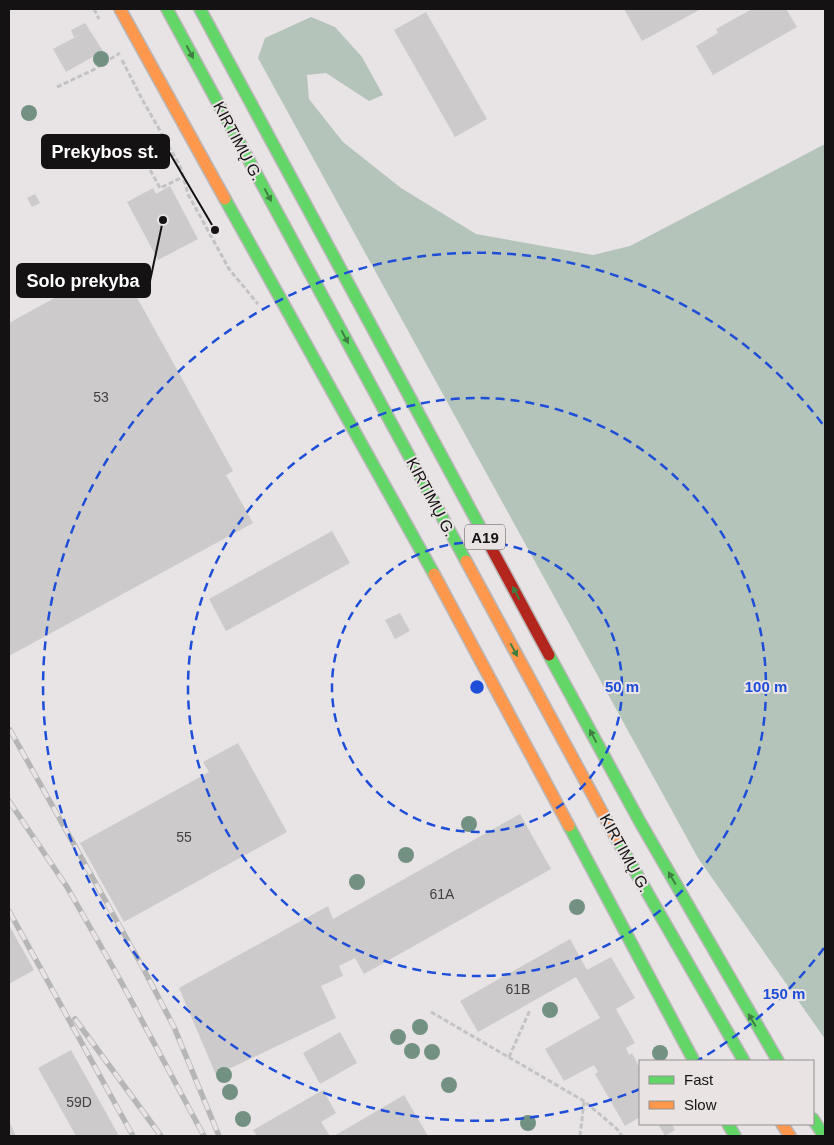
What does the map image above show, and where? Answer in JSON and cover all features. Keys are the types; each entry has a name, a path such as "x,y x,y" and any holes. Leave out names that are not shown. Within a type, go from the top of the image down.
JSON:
{"main road":[{"path":"120,9 460,622 693,1060"},
{"name":"KIRTIMŲ G.","path":"167,9 612,831 743,1060"},
{"name":"A19","path":"200,9 640,822 777,1060"},
{"path":"814,1121 824,1136"},
{"path":"729,1125 735,1136"},
{"path":"783,1125 790,1136"}],"path":[{"path":"57,87 93,70 138,42"},
{"path":"143,157 160,188 183,177"},
{"path":"509,1057 530,1010"},
{"path":"431,1012 584,1101 618,1128 622,1136"},
{"path":"580,1136 584,1101"}],"green space":[{"path":"311,17 335,27 362,57 383,95 369,101 326,73 307,75 309,99 343,142 401,188 476,234 593,255 630,246 825,144 825,1039 698,858 258,58 265,38"}],"building":[{"path":"624,9 701,9 642,41"},
{"path":"752,9 786,9 797,27 713,75 696,46 718,33 716,29"},
{"path":"426,12 487,119 455,137 394,30"},
{"path":"85,23 103,51 66,72 53,49 83,33 74,37 71,30"},
{"path":"170,186 198,239 158,260 127,202 153,188 156,194"},
{"path":"35,194 40,203 32,207 27,198"},
{"path":"118,263 233,471 226,475 253,523 9,656 9,323"},
{"path":"332,531 350,563 226,631 209,599"},
{"path":"400,613 410,631 395,639 385,620"},
{"path":"238,743 287,832 124,922 80,843 209,772 203,762"},
{"path":"520,814 551,869 364,974 355,958 339,966 343,976 321,986 336,1018 216,1075 179,988 328,906 333,919"},
{"path":"9,925 34,970 9,984"},
{"path":"570,939 587,970 611,957 635,998 616,1009 635,1043 626,1048 629,1055 632,1053 639,1067 639,1118 625,1126 595,1074 598,1072 594,1065 564,1081 545,1049 600,1018 576,977 478,1032 460,1001"},
{"path":"340,1032 357,1063 320,1084 303,1053"},
{"path":"71,1050 119,1136 76,1136 38,1068"},
{"path":"323,1090 336,1113 321,1122 330,1136 257,1136 253,1130"},
{"path":"404,1095 428,1136 334,1136"},
{"path":"9,1121 16,1136 9,1136"},
{"path":"659,1125 672,1125 675,1130 665,1136"}],"railway":[{"path":"10,730 174,1027 219,1136"},
{"path":"9,801 67,887 119,978 204,1136"},
{"path":"9,911 133,1136"},
{"path":"75,1019 161,1136"}],"traffic: fast":[{"path":"167,9 466,561"},
{"path":"200,9 487,540"},
{"path":"225,199 434,574"},
{"path":"549,655 640,822 777,1060"},
{"path":"569,826 693,1060"},
{"path":"616,838 743,1060"},
{"path":"814,1121 824,1136"},
{"path":"729,1125 735,1136"}],"traffic: slow":[{"path":"120,9 225,199"},
{"path":"466,561 616,838"},
{"path":"434,574 569,826"},
{"path":"783,1125 790,1136"}],"traffic: jam":[{"path":"487,540 549,655"}],"place":[{"name":"Solo prekyba","path":"163,220"},
{"name":"Prekybos st.","path":"215,230"}]}
